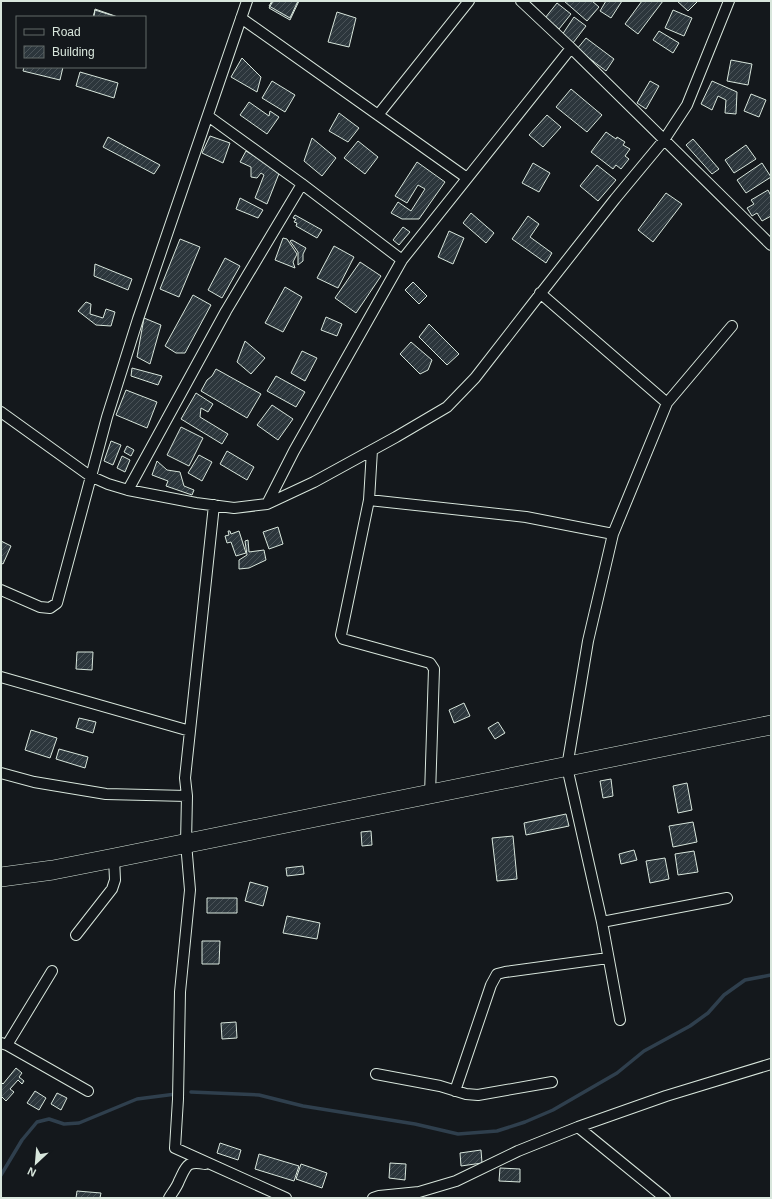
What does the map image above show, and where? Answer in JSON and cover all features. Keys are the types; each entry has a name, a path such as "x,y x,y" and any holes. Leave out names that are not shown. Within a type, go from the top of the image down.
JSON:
{"highway":[{"path":"1,877 53,870 114,858 771,725"}],"street":[{"path":"1,590 40,607 50,608 57,603 107,417 138,319 247,1"},
{"path":"378,115 469,1"},
{"path":"521,1 571,48 771,245"},
{"path":"1,412 90,476 108,484 128,490 234,508 267,504 314,482 372,450 447,407 475,378 540,293 664,140 687,105 728,1"},
{"path":"241,18 467,178"},
{"path":"267,504 294,451 402,260 571,48"},
{"path":"208,116 302,184 402,260"},
{"path":"128,490 226,311 302,184"},
{"path":"540,293 667,403"},
{"path":"620,1020 602,922 567,767 588,641 613,534 667,403 732,326"},
{"path":"372,450 369,500 341,635 343,639 430,663 434,669 430,795"},
{"path":"369,500 526,517 613,534"},
{"path":"214,505 185,778 187,796 186,843 190,890 180,992 178,1099 175,1148 286,1198"},
{"path":"1,677 190,731"},
{"path":"1,773 34,782 106,794 187,796"},
{"path":"76,935 112,889 115,880 114,858"},
{"path":"602,922 727,898"},
{"path":"455,1091 491,985 497,974 608,958"},
{"path":"52,971 4,1044 88,1091"},
{"path":"373,1198 379,1196 419,1192 456,1181 518,1151 578,1127 666,1096 771,1064"},
{"path":"376,1074 478,1095 552,1082"},
{"path":"578,1127 665,1198"},
{"path":"169,1198 180,1181 183,1170 188,1165 197,1162 215,1166"}],"building":[{"path":"272,1 298,1 290,18 269,6"},
{"path":"273,1 299,1 290,20 269,8"},
{"path":"564,1 592,1 599,7 587,21"},
{"path":"606,1 622,1 611,18 600,11"},
{"path":"642,1 663,1 638,34 625,24"},
{"path":"677,1 696,1 697,2 688,11"},
{"path":"557,3 571,14 559,29 545,18"},
{"path":"95,9 115,16 94,16"},
{"path":"95,10 114,16 93,16"},
{"path":"673,10 692,18 684,36 665,28"},
{"path":"337,12 356,18 349,47 328,42"},
{"path":"574,17 586,26 573,43 562,35"},
{"path":"659,31 679,43 673,53 653,40"},
{"path":"586,38 614,59 606,71 577,49"},
{"path":"242,58 261,77 257,92 231,77"},
{"path":"731,60 752,64 748,85 727,81"},
{"path":"24,68 63,68 60,80 23,71"},
{"path":"80,72 118,83 114,98 76,86"},
{"path":"272,81 295,95 285,112 262,98"},
{"path":"650,81 659,86 646,109 637,103"},
{"path":"712,81 737,92 736,114 725,113 726,100 718,96 712,110 701,104"},
{"path":"571,89 602,115 587,132 556,107"},
{"path":"751,94 766,100 759,117 744,111"},
{"path":"249,102 269,116 270,111 279,117 267,134 240,115"},
{"path":"339,113 359,128 348,142 329,131"},
{"path":"547,115 561,127 543,147 529,135"},
{"path":"606,132 616,139 617,137 625,142 623,145 630,149 625,156 629,159 621,169 616,165 613,169 591,152"},
{"path":"210,136 230,143 223,163 202,153"},
{"path":"108,137 160,165 154,174 103,147"},
{"path":"312,138 336,158 322,176 304,161"},
{"path":"693,139 719,169 712,174 686,145"},
{"path":"358,141 378,157 365,174 344,158"},
{"path":"746,145 756,159 734,173 725,160"},
{"path":"246,151 280,171 267,204 255,198 264,175 261,173 257,178 251,177 251,167 240,162"},
{"path":"417,162 445,182 419,219 402,219 391,213 398,202 411,211 425,189 418,185 407,203 395,196"},
{"path":"533,163 550,173 539,192 522,183"},
{"path":"762,163 771,177 746,193 737,180"},
{"path":"597,165 616,180 598,201 580,186"},
{"path":"768,190 771,196 771,216 762,221 757,213 752,216 747,208 754,204 751,200"},
{"path":"666,193 682,204 653,242 638,230"},
{"path":"240,198 263,210 258,218 236,209"},
{"path":"471,213 494,233 486,243 463,223"},
{"path":"295,215 322,230 317,238 296,226 297,223 294,222 296,219 293,218"},
{"path":"528,216 539,224 530,237 552,253 546,263 512,239"},
{"path":"403,227 410,232 399,245 393,240"},
{"path":"449,231 464,238 453,264 438,257"},
{"path":"283,238 287,239 297,254 293,262 295,268 275,260"},
{"path":"180,239 200,247 179,297 160,289"},
{"path":"292,240 306,248 303,254 303,261 298,265 298,252 290,241"},
{"path":"334,246 354,257 338,288 317,278"},
{"path":"225,258 240,266 222,298 208,290"},
{"path":"360,262 381,276 356,313 335,298"},
{"path":"95,264 132,279 128,290 94,276"},
{"path":"413,282 427,296 419,304 405,290"},
{"path":"285,287 302,297 283,332 265,323"},
{"path":"193,295 211,305 185,353 176,353 165,346"},
{"path":"86,302 91,304 90,314 103,318 106,309 115,312 111,326 96,325 78,311"},
{"path":"326,317 342,324 337,336 321,330"},
{"path":"144,318 161,325 150,364 137,357"},
{"path":"429,324 459,354 447,365 419,337"},
{"path":"245,341 265,358 251,374 237,362"},
{"path":"411,342 432,360 428,370 420,374 400,354"},
{"path":"302,351 317,358 305,381 291,373"},
{"path":"132,368 162,376 158,385 131,376"},
{"path":"216,369 261,394 247,418 201,391 207,380 212,376"},
{"path":"276,376 305,392 296,407 267,391"},
{"path":"126,390 157,402 147,428 116,415"},
{"path":"196,393 213,404 208,412 201,408 200,417 228,434 222,444 181,419"},
{"path":"272,405 293,419 278,440 257,425"},
{"path":"181,427 203,438 189,466 167,455"},
{"path":"111,441 121,445 113,465 104,461"},
{"path":"127,446 134,450 131,456 124,452"},
{"path":"227,451 254,467 247,480 220,464"},
{"path":"199,455 212,462 202,481 188,473"},
{"path":"122,456 130,460 125,472 117,468"},
{"path":"157,461 167,470 180,472 184,486 194,490 192,495 166,486 168,481 152,475"},
{"path":"278,527 283,544 269,549 263,532"},
{"path":"228,531 230,531 231,534 239,531 246,553 236,556 231,542 227,543 225,536 229,535"},
{"path":"248,540 249,552 264,550 266,560 249,568 239,569 239,560 247,555 245,541"},
{"path":"1,541 11,546 3,564 1,563"},
{"path":"77,652 93,652 92,670 76,669"},
{"path":"464,703 470,716 454,723 449,710"},
{"path":"79,718 96,722 93,733 76,728"},
{"path":"498,722 505,733 495,739 488,728"},
{"path":"31,730 57,738 50,758 25,750"},
{"path":"59,749 88,757 85,768 56,759"},
{"path":"611,779 613,796 603,798 600,781"},
{"path":"687,783 692,810 678,813 673,786"},
{"path":"566,814 569,826 526,835 524,823"},
{"path":"693,822 697,842 673,847 669,826"},
{"path":"371,831 372,845 362,846 361,832"},
{"path":"513,836 517,879 497,881 492,838"},
{"path":"634,850 637,860 621,864 619,854"},
{"path":"694,851 698,872 678,875 675,854"},
{"path":"665,858 669,879 650,883 646,861"},
{"path":"303,866 304,874 287,876 286,868"},
{"path":"250,882 268,887 263,906 245,901"},
{"path":"207,898 237,898 237,913 207,913"},
{"path":"287,916 320,923 317,939 283,933"},
{"path":"202,941 220,941 219,964 202,964"},
{"path":"236,1022 237,1038 222,1039 221,1023"},
{"path":"16,1068 22,1073 19,1077 24,1081 22,1084 18,1080 10,1089 14,1092 6,1101 1,1096 1,1082 3,1084"},
{"path":"35,1091 46,1098 39,1110 27,1103"},
{"path":"57,1093 67,1098 61,1110 51,1104"},
{"path":"220,1143 241,1150 238,1160 217,1153"},
{"path":"481,1150 482,1163 461,1166 460,1153"},
{"path":"259,1154 299,1166 294,1181 255,1169"},
{"path":"390,1163 406,1164 405,1180 389,1178"},
{"path":"301,1164 327,1173 322,1188 296,1179"},
{"path":"500,1168 520,1169 520,1182 499,1181"},
{"path":"77,1191 101,1193 100,1198 76,1198"}],"waterway":[{"path":"191,1092 259,1095 303,1106 415,1124 458,1134 497,1131 525,1122 553,1110 617,1073 644,1051 690,1026 708,1013 724,995 745,980 771,975"},
{"path":"1,1175 22,1140 37,1122 49,1119 64,1124 79,1123 137,1099 176,1094"}]}
